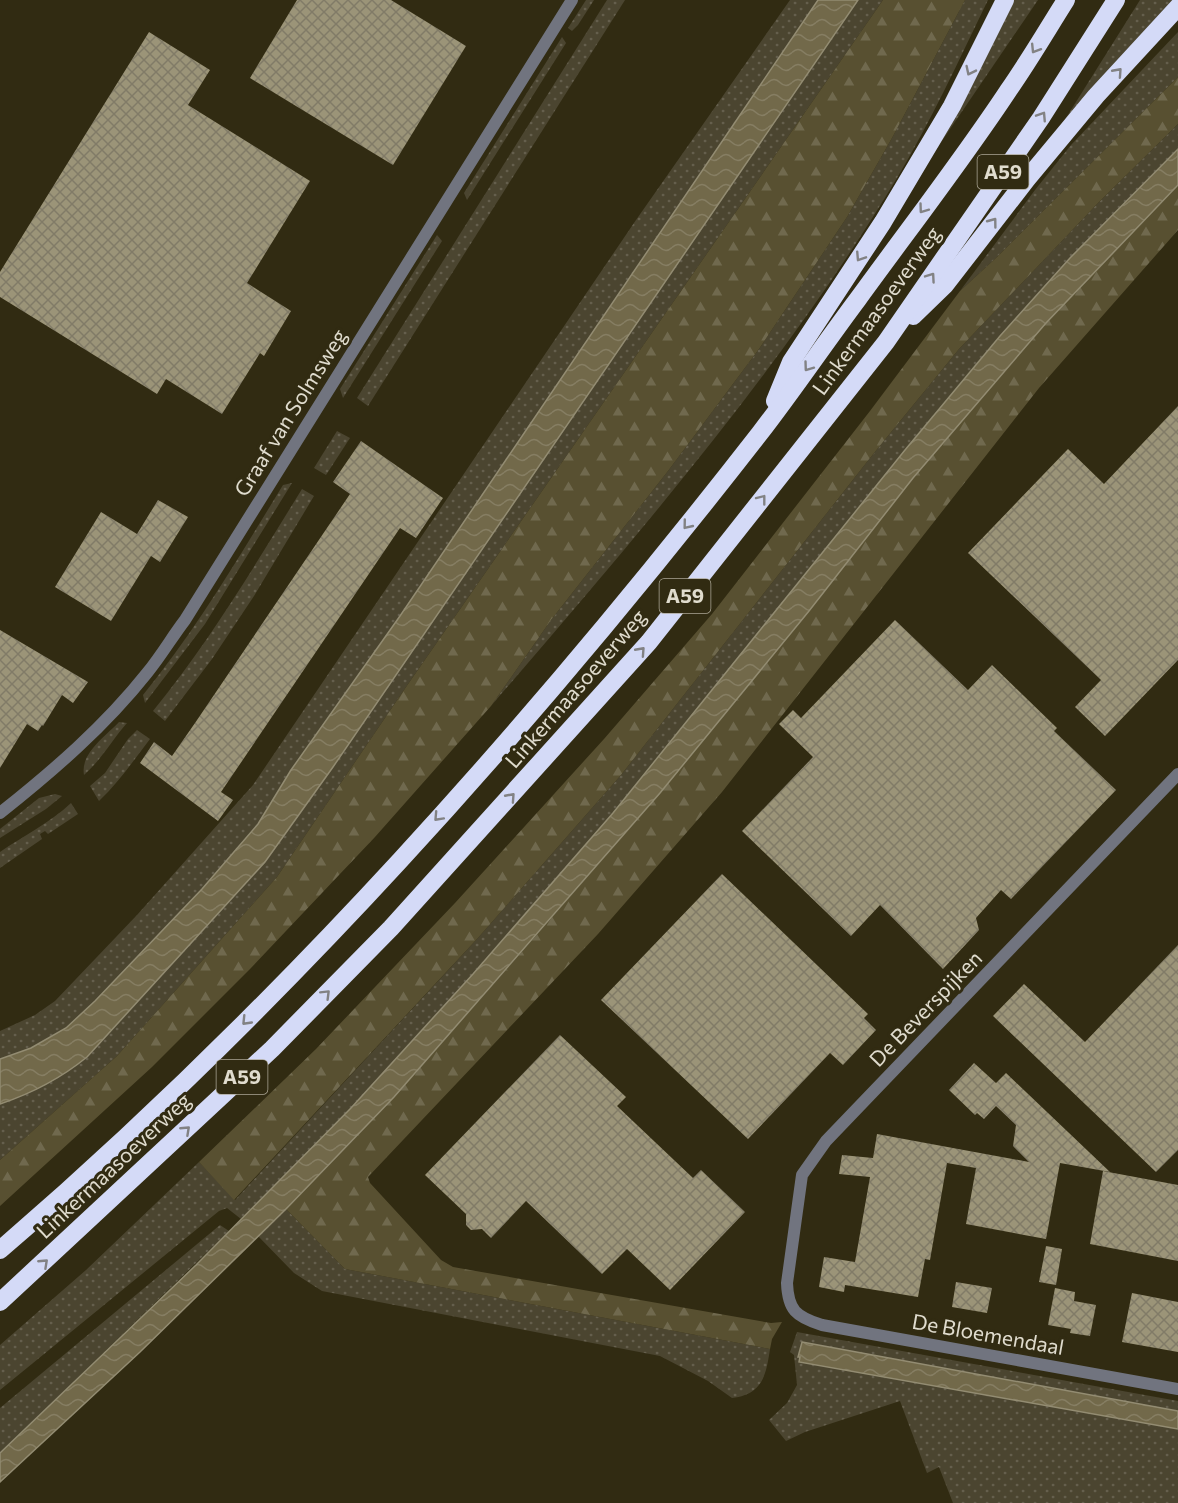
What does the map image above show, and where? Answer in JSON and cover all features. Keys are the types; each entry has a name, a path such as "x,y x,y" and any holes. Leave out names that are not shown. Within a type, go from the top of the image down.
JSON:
{"highway":[{"name":"A59","path":"762,430 791,362 883,222 952,106 1005,0"},
{"name":"Linkermaasoeverweg","path":"0,1250 59,1199 242,1025 483,769 607,624 762,430 1008,91 1066,0"},
{"name":"Linkermaasoeverweg","path":"0,1302 272,1049 391,928 649,642 886,342 1041,118 1116,0"},
{"name":"A59","path":"886,342 945,285 1034,170 1104,87 1178,7"}],"street":[{"name":"Graaf van Solmsweg","path":"0,813 54,770 101,724 147,674 185,620 572,0"},
{"name":"De Beverspijken","path":"794,1311 788,1299 787,1283 802,1176 826,1141 1178,774"},
{"name":"De Bloemendaal","path":"794,1311 805,1320 822,1325 1178,1389"}],"shaded area":[{"path":"586,0 594,0 572,31 568,28"},
{"path":"607,0 625,0 368,406 357,398"},
{"path":"790,0 818,0 400,616 291,770 258,824 202,889 95,1001 66,1028 31,1048 0,1059 0,1031 35,1015 55,1001 137,915 253,785 636,220"},
{"path":"858,0 883,0 406,687 277,877 117,1056 0,1160 0,1104 46,1085 87,1057 265,862 333,767"},
{"path":"965,0 988,0 921,135 852,249 756,384 705,450 491,706 551,620 668,471 759,349 847,217"},
{"path":"1013,0 1038,0 931,157"},
{"path":"1140,0 1178,0 1054,137"},
{"path":"1178,32 1178,77 960,291 1071,145"},
{"path":"562,37 566,43 467,200 464,193"},
{"path":"1178,124 1178,149 1070,258 1000,336 905,450 613,813 473,974 351,1108 241,1219 227,1208 219,1211 0,1390 0,1345 86,1270 199,1162 235,1200 477,939 621,775 874,453 959,349 1099,202"},
{"path":"437,235 442,241 343,398 340,389"},
{"path":"337,431 350,438 326,475 314,468"},
{"path":"292,483 205,624 145,703 143,695 199,619 283,485"},
{"path":"302,489 314,496 254,596 212,659 165,721 153,711 213,630"},
{"path":"119,722 127,723 84,775 86,759 90,752"},
{"path":"137,730 150,739 99,801 90,786 105,773 128,739"},
{"path":"55,794 62,796 0,838 0,829 39,798"},
{"path":"71,803 78,814 48,834 45,831 40,834 42,839 0,868 0,852"},
{"path":"286,1209 345,1269 770,1349 767,1367 757,1388 742,1396 732,1398 708,1381 660,1356 322,1291 294,1273 258,1236"},
{"path":"220,1225 229,1231 0,1453 0,1408"},
{"path":"797,1332 1178,1401 1178,1411 802,1342 798,1356 800,1357 799,1362 1178,1429 1178,1503 953,1503 939,1467 927,1473 900,1401 805,1432 786,1441 769,1420 787,1403 797,1385 794,1355 790,1352"}],"green space":[{"path":"883,0 965,0 847,217 759,349 668,471 551,620 491,706 375,837 250,969 152,1067 0,1206 0,1160 117,1056 277,877 406,687"},
{"path":"1178,77 1178,124 1099,202 959,349 874,453 621,775 477,939 234,1200 199,1162 316,1049 455,903 604,739 712,614 960,291"},
{"path":"1178,185 1178,230 1039,388 722,792 598,934 368,1177 370,1183 441,1260 453,1267 771,1323 782,1322 772,1339 770,1349 345,1269 286,1209 394,1097 534,938 660,793 809,611 913,478 1046,323"}],"water":[{"path":"818,0 858,0 333,767 265,862 87,1057 46,1085 0,1104 0,1059 31,1048 66,1028 95,1001 202,889 258,824 291,770 400,616"},
{"path":"1178,149 1178,185 1046,323 913,478 809,611 660,793 394,1097 286,1209 140,1352 0,1482 0,1453 196,1265 351,1108 473,974 613,813 905,450 1000,336 1070,258"},
{"path":"802,1342 1178,1411 1178,1429 799,1362"}],"building":[{"path":"297,0 391,0 466,46 393,165 250,78"},
{"path":"149,32 210,70 188,105 310,181 247,283 291,311 264,356 260,353 222,414 166,379 157,394 0,297 0,272"},
{"path":"1178,406 1178,660 1105,736 1075,707 1101,680 968,553 1068,449 1104,484"},
{"path":"361,441 443,498 416,538 400,528 221,792 233,800 218,821 140,763 154,742 172,756 195,723 350,494 333,482"},
{"path":"158,500 188,517 160,562 151,556 111,621 55,587 101,512 137,534"},
{"path":"895,620 968,690 992,665 1057,728 1054,731 1116,790 1011,899 1001,890 976,918 979,930 943,969 880,905 851,936 742,831 813,757 779,724 793,710 801,718"},
{"path":"0,630 88,682 73,703 62,695 38,731 27,724 0,768"},
{"path":"722,874 868,1014 864,1018 876,1030 843,1065 830,1053 748,1139 601,1000"},
{"path":"1178,945 1178,1150 1156,1172 993,1016 1024,984 1085,1042"},
{"path":"560,1035 626,1097 617,1106 693,1178 701,1170 745,1212 670,1290 627,1249 602,1274 526,1201 491,1238 482,1229 471,1230 466,1225 466,1214 425,1175"},
{"path":"974,1063 996,1083 1006,1073 1110,1172 1060,1163 1046,1239 966,1224 976,1168 947,1163 930,1260 925,1259 918,1297 845,1285 844,1292 819,1287 824,1257 855,1262 870,1177 839,1174 842,1155 873,1158 877,1134 1029,1162 1013,1146 1016,1125 996,1106 984,1119 977,1113 975,1115 949,1090"},
{"path":"1103,1171 1178,1185 1178,1261 1090,1244"},
{"path":"1046,1246 1062,1249 1056,1285 1039,1282"},
{"path":"956,1282 992,1288 987,1313 952,1307"},
{"path":"1055,1288 1075,1292 1074,1301 1096,1305 1090,1336 1070,1333 1071,1329 1048,1325"},
{"path":"1132,1293 1178,1302 1178,1352 1122,1342"}]}
